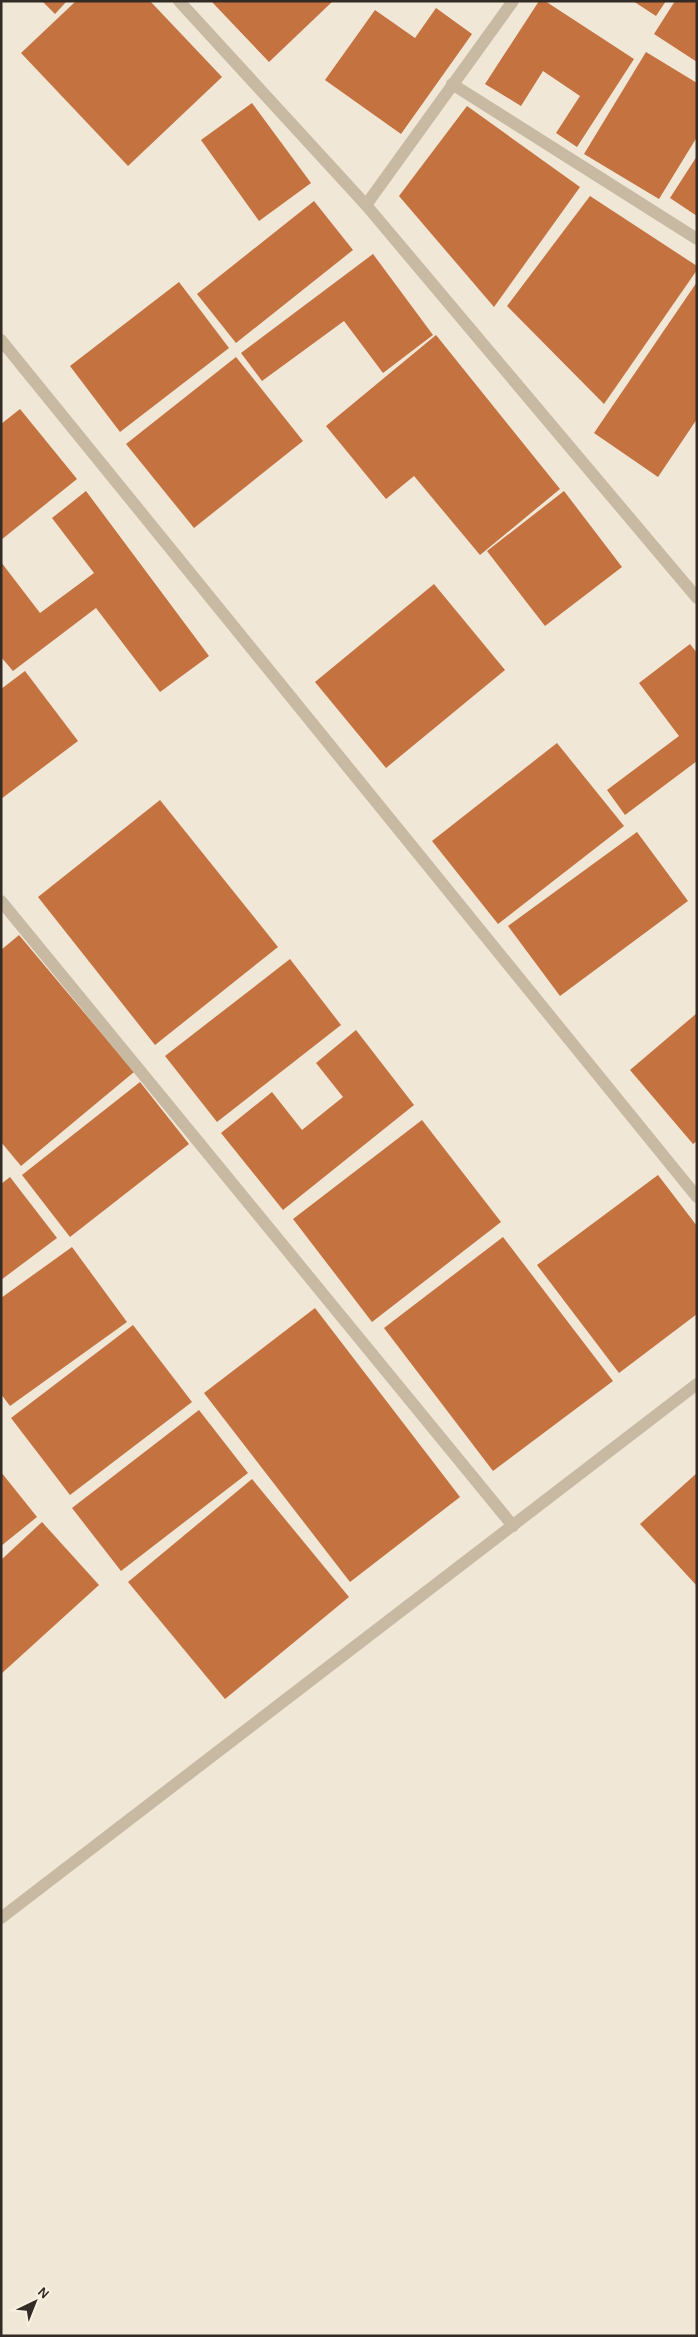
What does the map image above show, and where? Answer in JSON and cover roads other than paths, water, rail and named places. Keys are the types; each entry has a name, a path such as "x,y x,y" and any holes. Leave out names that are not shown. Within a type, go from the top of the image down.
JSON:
{"street":[{"path":"179,1 366,205 697,598"},
{"path":"366,205 513,1"},
{"path":"452,84 697,239"},
{"path":"1,340 697,1197"},
{"path":"1,901 513,1526"},
{"path":"1,1918 697,1384"}]}
